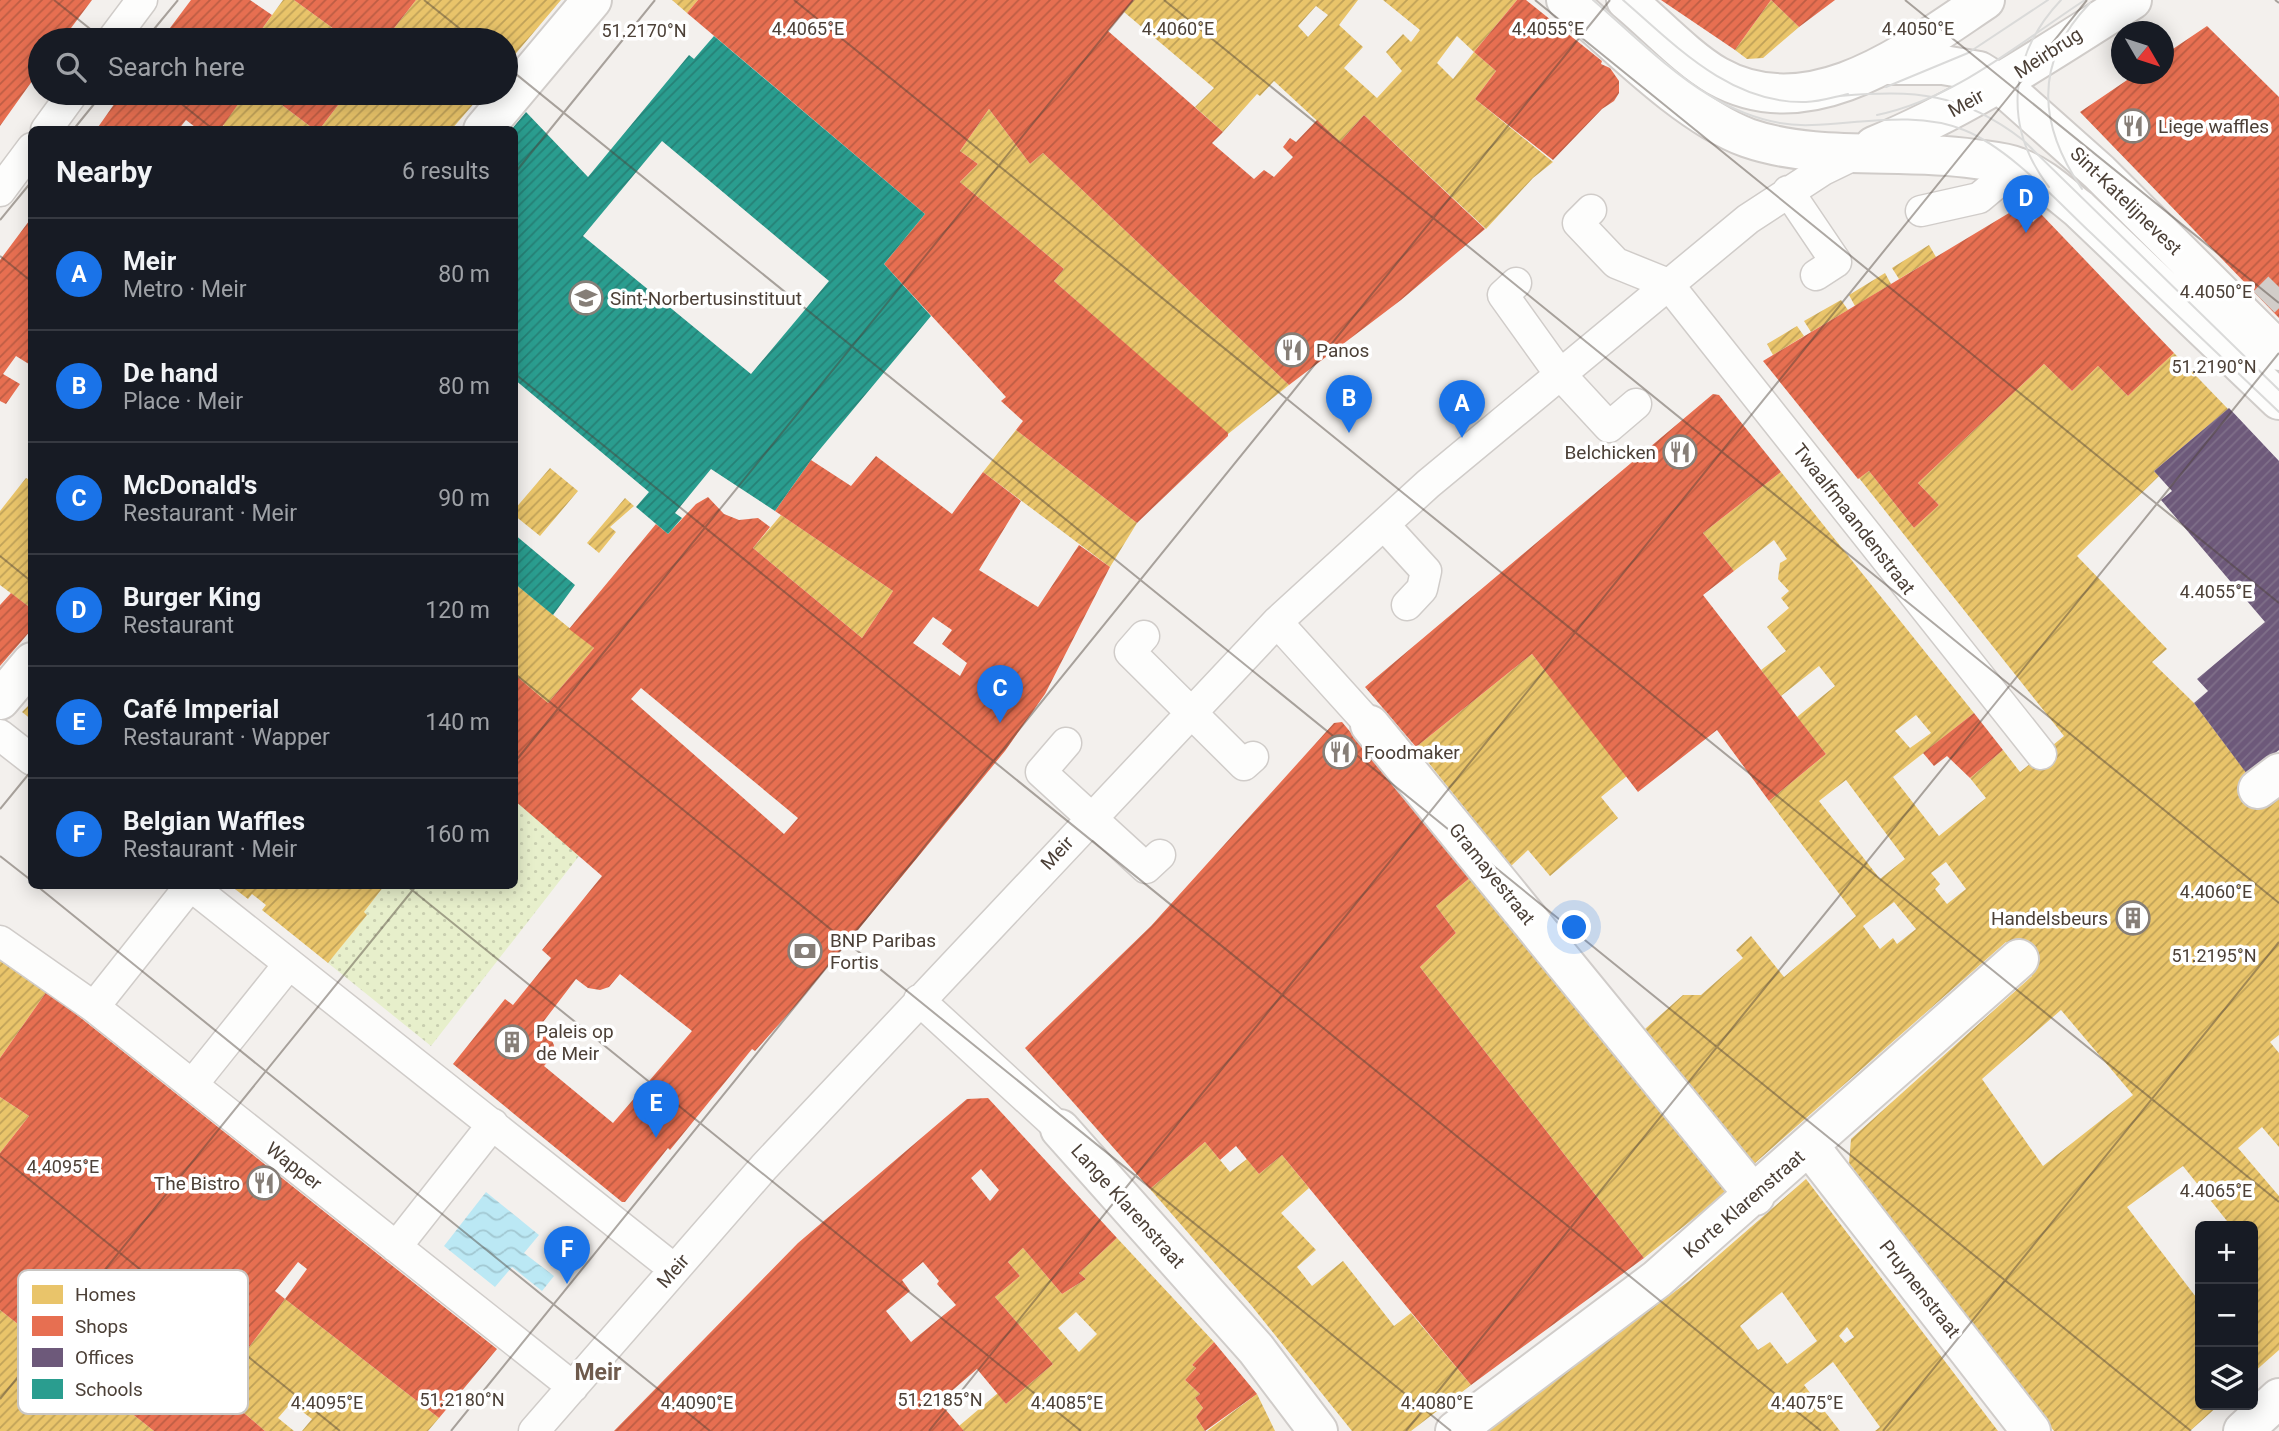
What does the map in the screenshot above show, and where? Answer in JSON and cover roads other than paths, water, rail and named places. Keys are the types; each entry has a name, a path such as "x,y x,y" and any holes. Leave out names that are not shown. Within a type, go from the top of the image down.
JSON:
{"street":[{"path":"121,28 142,0"},
{"path":"518,88 592,0"},
{"name":"Meir","path":"1566,0 1681,97 1717,122 1747,137 1781,146 1944,154 2010,172"},
{"name":"Meir","path":"1626,0 1717,76 1764,92 1793,93 1833,86 1888,65 1985,0"},
{"name":"Meirbrug","path":"2000,84 2132,0"},
{"name":"Meir","path":"534,1431 674,1269 919,1000 1277,622 1559,373 1788,191 1863,151 1944,115 2000,84 1979,71 1943,65 1888,65"},
{"name":"Sint-Katelijnevest","path":"2000,84 2256,311 2279,351"},
{"path":"49,126 64,105"},
{"path":"486,126 504,105"},
{"path":"0,191 28,153"},
{"path":"1921,211 1979,198 2010,172"},
{"name":"Sint-Katelijnevest","path":"2010,172 2046,182 2079,209 2279,400"},
{"path":"1788,191 1836,262 1816,275"},
{"path":"1591,210 1578,223 1616,263 1668,284"},
{"path":"1516,283 1503,295 1559,373 1609,427 1636,404"},
{"name":"Twaalfmaandenstraat","path":"1668,284 2041,754"},
{"path":"1384,525 1426,571 1422,589 1407,605"},
{"name":"Gramayestraat","path":"1277,622 1370,725 1755,1195"},
{"path":"1144,636 1130,652 1244,765 1253,757"},
{"path":"0,699 28,667"},
{"path":"0,735 28,757"},
{"path":"1066,743 1041,772 1146,869 1160,855"},
{"path":"94,1007 189,889"},
{"path":"195,889 674,1269"},
{"name":"Wapper","path":"0,941 94,1007 573,1387"},
{"name":"Korte Klarenstraat","path":"1455,1431 1657,1279 1810,1147 2019,959"},
{"path":"192,1085 289,964"},
{"name":"Lange Klarenstraat","path":"919,1000 1060,1129 1256,1349 1318,1431"},
{"path":"396,1247 493,1124"},
{"name":"Pruynenstraat","path":"1810,1147 2031,1431"},
{"path":"2243,1431 2279,1398"}],"water":[{"path":"486,1192 539,1235 524,1253 554,1276 542,1291 512,1267 495,1287 444,1246"}],"tunnel":[{"path":"2264,302 2279,287"}],"tram line":[{"path":"1593,0 1692,84 1749,115 1779,123 1812,125 1889,120 1927,121 1946,124 1981,138 2031,176 2279,412"},
{"path":"1623,0 1706,69 1753,93 1778,100 1806,102 1848,94"},
{"path":"1886,87 1968,53 2048,0"},
{"path":"2049,187 2034,164 2024,140 2018,116 2018,91 2022,67 2031,44 2044,21 2061,0"},
{"path":"1877,115 1906,107 1960,83 2085,0"},
{"path":"2082,189 2067,165 2057,141 2050,118 2048,94 2051,71 2059,48 2071,25 2090,3"},
{"path":"1840,96 1892,94 1936,98 1958,103 2000,124 2023,140 2279,390"}],"place":[{"name":"Liege waffles","path":"2133,126"},
{"name":"Burger King","path":"2026,233"},
{"name":"Sint-Norbertusinstituut","path":"586,298"},
{"name":"Panos","path":"1292,350"},
{"name":"De hand","path":"1349,433"},
{"name":"Meir","path":"1462,438"},
{"name":"Belchicken","path":"1680,452"},
{"name":"McDonald's","path":"1000,723"},
{"name":"Foodmaker","path":"1340,752"},
{"name":"Handelsbeurs","path":"2133,918"},
{"name":"BNP Paribas Fortis","path":"805,951"},
{"name":"Paleis op de Meir","path":"512,1042"},
{"name":"Café Imperial","path":"656,1138"},
{"name":"The Bistro","path":"264,1183"},
{"name":"Belgian Waffles","path":"567,1284"}],"district":[{"name":"Meir","path":"598,1372"}]}
